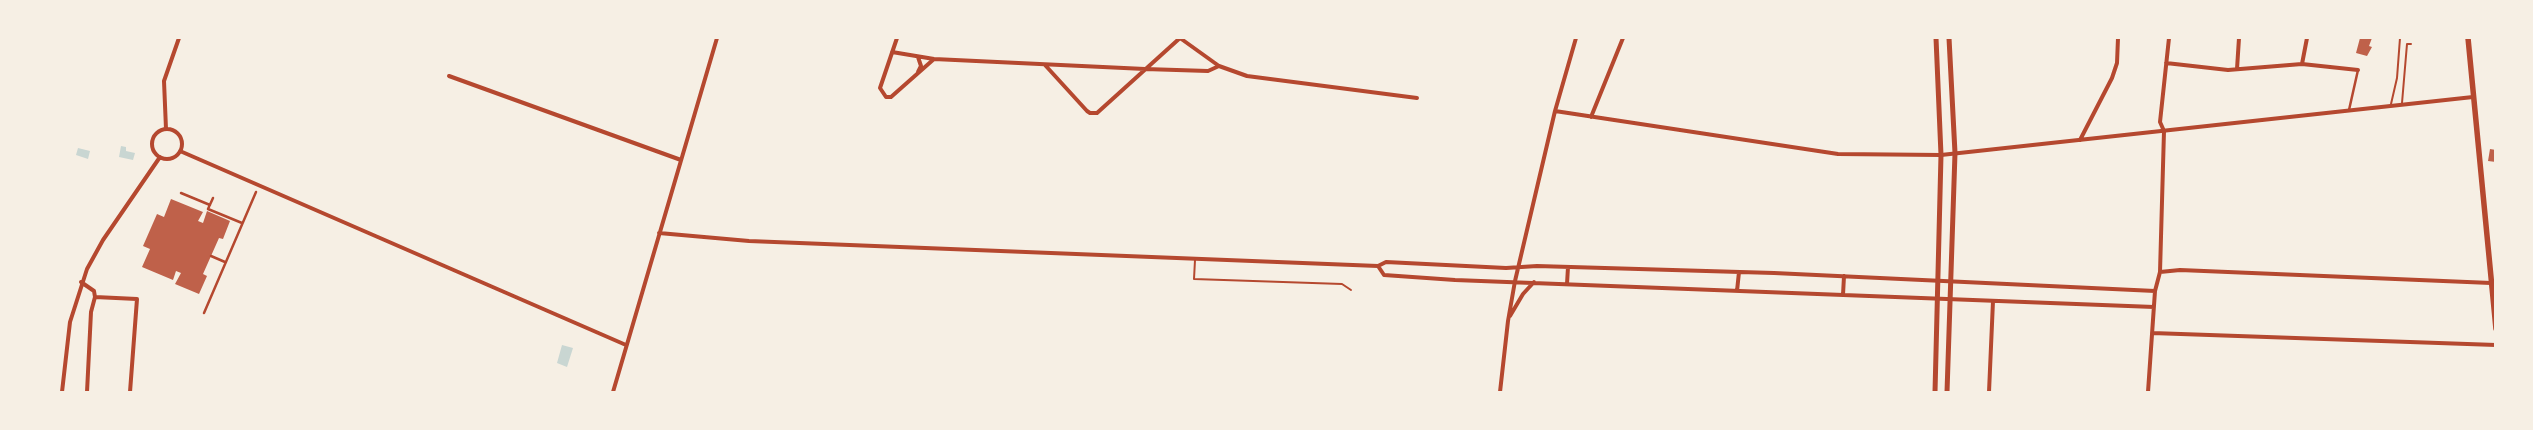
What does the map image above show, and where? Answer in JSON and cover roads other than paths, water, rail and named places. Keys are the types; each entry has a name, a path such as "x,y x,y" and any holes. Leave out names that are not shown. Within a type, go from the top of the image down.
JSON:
{"main road":[{"path":"1935,392 1941,155 1936,38"},
{"path":"1947,392 1955,154 1949,38"},
{"path":"2468,38 2491,283 2494,290 2496,329"}],"street":[{"path":"166,129 164,81 179,38"},
{"path":"613,392 717,38"},
{"path":"897,38 880,88 886,97 891,97 934,59"},
{"path":"1045,65 1090,113 1100,111 1180,38 1219,66 1247,76 1416,98"},
{"path":"1500,392 1508,320 1518,267 1555,111 1576,38"},
{"path":"1591,117 1623,38"},
{"path":"2080,140 2112,78 2117,63 2118,38"},
{"path":"2148,392 2155,291 2160,272 2164,131 2160,122 2168,38"},
{"path":"2237,69 2239,38"},
{"path":"2302,64 2306,38"},
{"path":"892,52 934,59 1045,65 1208,71 1219,66"},
{"path":"918,56 921,66 918,74"},
{"path":"2166,63 2228,70 2302,64 2358,70 2349,111"},
{"path":"449,76 681,160"},
{"path":"1555,111 1838,154 1941,155 2473,97"},
{"path":"166,129 179,135 182,145 180,151 170,158 160,157 154,151 152,143 156,134 166,129"},
{"path":"180,151 626,345"},
{"path":"62,392 70,322 81,282 103,240 160,157"},
{"path":"204,313 256,192"},
{"path":"182,193 210,205"},
{"path":"213,198 208,209 242,223"},
{"path":"659,233 748,241 1378,266 1386,262 1739,272 2155,291"},
{"path":"211,256 225,262"},
{"path":"1378,266 1384,275 2154,307"},
{"path":"1567,284 1568,267"},
{"path":"2160,272 2180,270 2491,283"},
{"path":"1737,291 1739,272"},
{"path":"1843,295 1844,276"},
{"path":"81,282 94,291 95,297 91,312 86,392"},
{"path":"1508,320 1523,294 1534,282"},
{"path":"95,297 137,299 130,392"},
{"path":"1989,392 1993,301"},
{"path":"2152,334 2496,346"}],"lane":[{"path":"2390,107 2397,78 2400,38"},
{"path":"2402,106 2407,44 2411,44"},
{"path":"1195,258 1194,279 1342,284 1351,290"}]}
